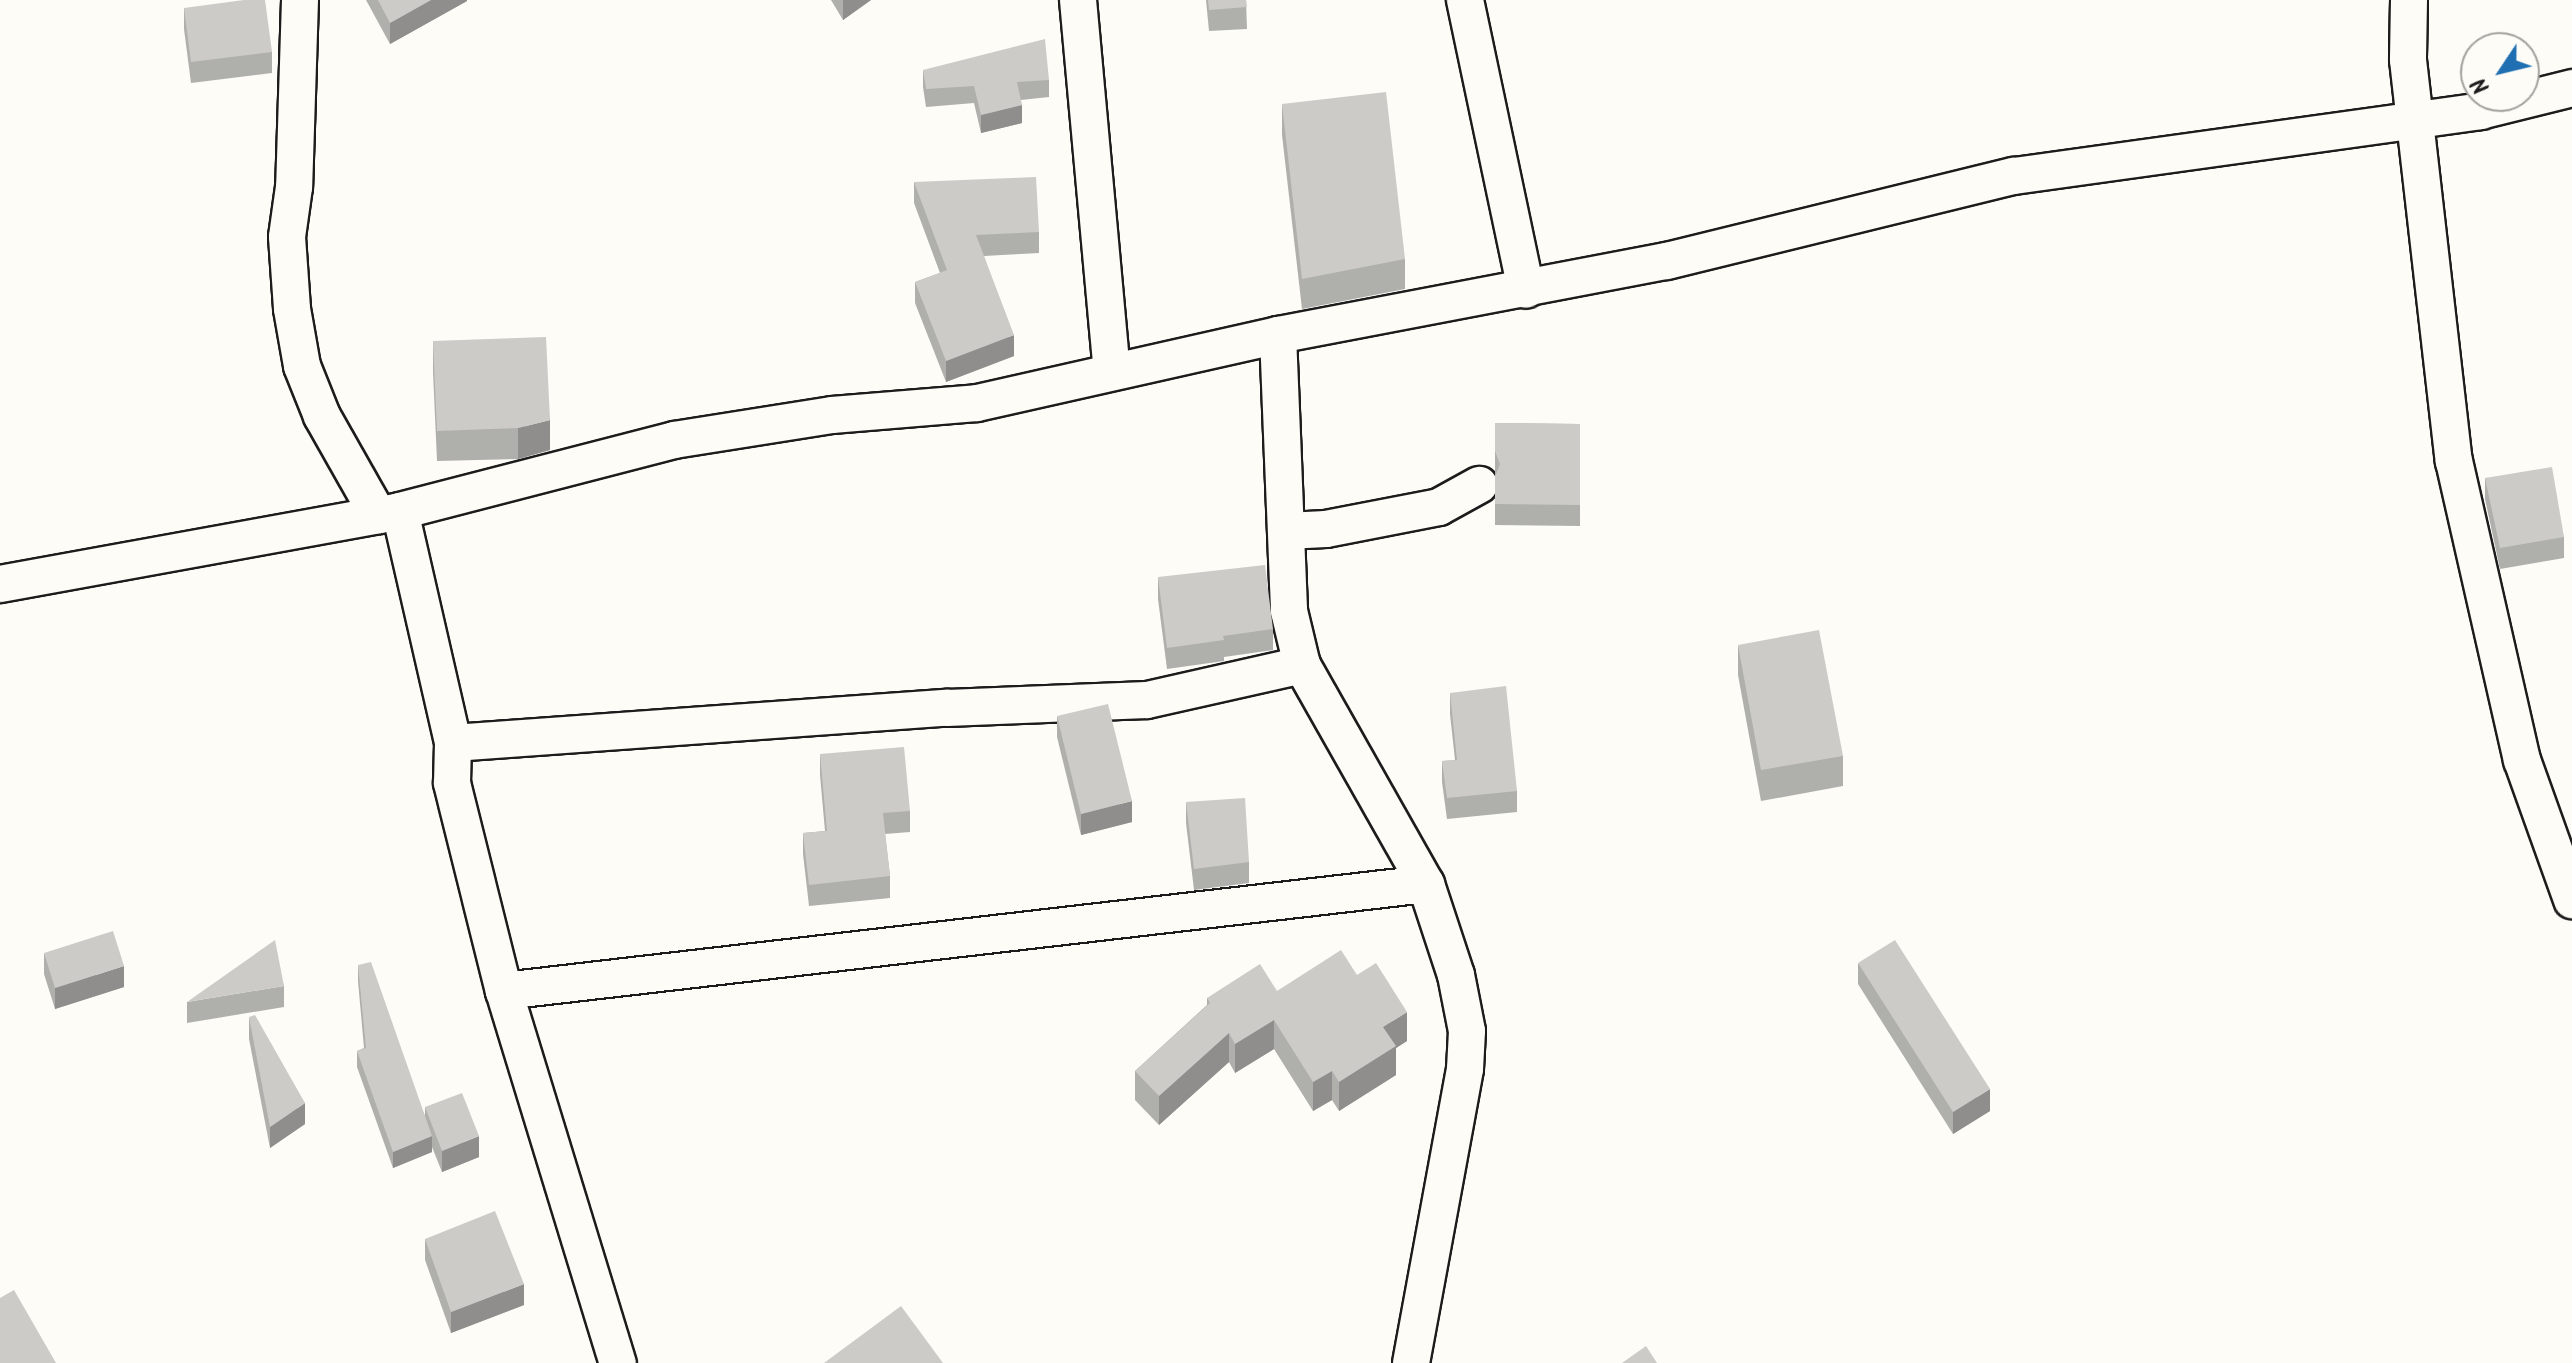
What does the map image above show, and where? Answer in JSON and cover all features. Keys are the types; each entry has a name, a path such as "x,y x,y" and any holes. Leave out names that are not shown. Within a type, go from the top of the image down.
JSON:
{"street":[{"path":"300,0 294,187 287,237 292,309 302,366 322,416 389,513 453,743 452,783 504,991 618,1363"},
{"path":"1078,0 1112,371"},
{"path":"1465,0 1526,290"},
{"path":"2409,0 2408,60 2454,461 2522,760 2572,900"},
{"path":"0,584 389,513 674,440 832,415 977,403 1278,335 1667,261 2014,176 2480,111 2572,88"},
{"path":"1278,335 1289,611 1302,665 1426,884 1456,975 1467,1031 1465,1069 1411,1363"},
{"path":"1286,531 1326,529 1439,507 1479,485"},
{"path":"453,743 947,708 1147,700 1302,665"},
{"path":"504,991 1426,884"}],"building":[{"path":"265,0 272,52 191,62 184,8"},
{"path":"378,0 431,0 390,23"},
{"path":"1208,0 1246,0 1247,7 1209,10"},
{"path":"1045,39 1049,80 1017,82 1022,105 981,115 974,86 926,89 923,70"},
{"path":"1386,92 1405,259 1302,279 1282,104"},
{"path":"1036,177 1039,232 976,235 1014,335 946,361 915,282 947,270 914,182"},
{"path":"546,337 550,420 518,428 437,431 433,341"},
{"path":"1495,423 1580,424 1580,505 1495,504 1495,477 1500,464 1495,451"},
{"path":"2552,467 2564,537 2500,548 2485,478"},
{"path":"1265,565 1273,629 1167,648 1158,577"},
{"path":"1819,630 1843,756 1761,770 1738,645"},
{"path":"1506,686 1517,791 1447,798 1442,761 1457,760 1450,693"},
{"path":"1108,704 1132,801 1081,814 1057,716"},
{"path":"904,747 910,811 883,813 890,876 809,885 803,833 827,831 820,754"},
{"path":"1245,798 1249,862 1194,869 1186,802"},
{"path":"113,931 124,966 55,988 44,953"},
{"path":"275,940 284,986 187,1002"},
{"path":"1895,940 1990,1089 1953,1112 1858,963"},
{"path":"1341,950 1357,975 1376,963 1407,1012 1383,1027 1396,1046 1339,1082 1332,1071 1313,1082 1274,1020 1235,1044 1229,1033 1159,1096 1135,1071 1210,1003 1207,998 1260,964 1277,991"},
{"path":"371,962 432,1136 393,1152 357,1051 366,1048 358,965"},
{"path":"255,1015 305,1103 270,1127 249,1017"},
{"path":"462,1093 479,1136 442,1151 425,1107"},
{"path":"495,1211 524,1284 451,1312 425,1239"},
{"path":"14,1290 56,1363 0,1363 0,1298"},
{"path":"901,1306 943,1363 824,1363"},
{"path":"1646,1346 1657,1363 1622,1363"}]}
